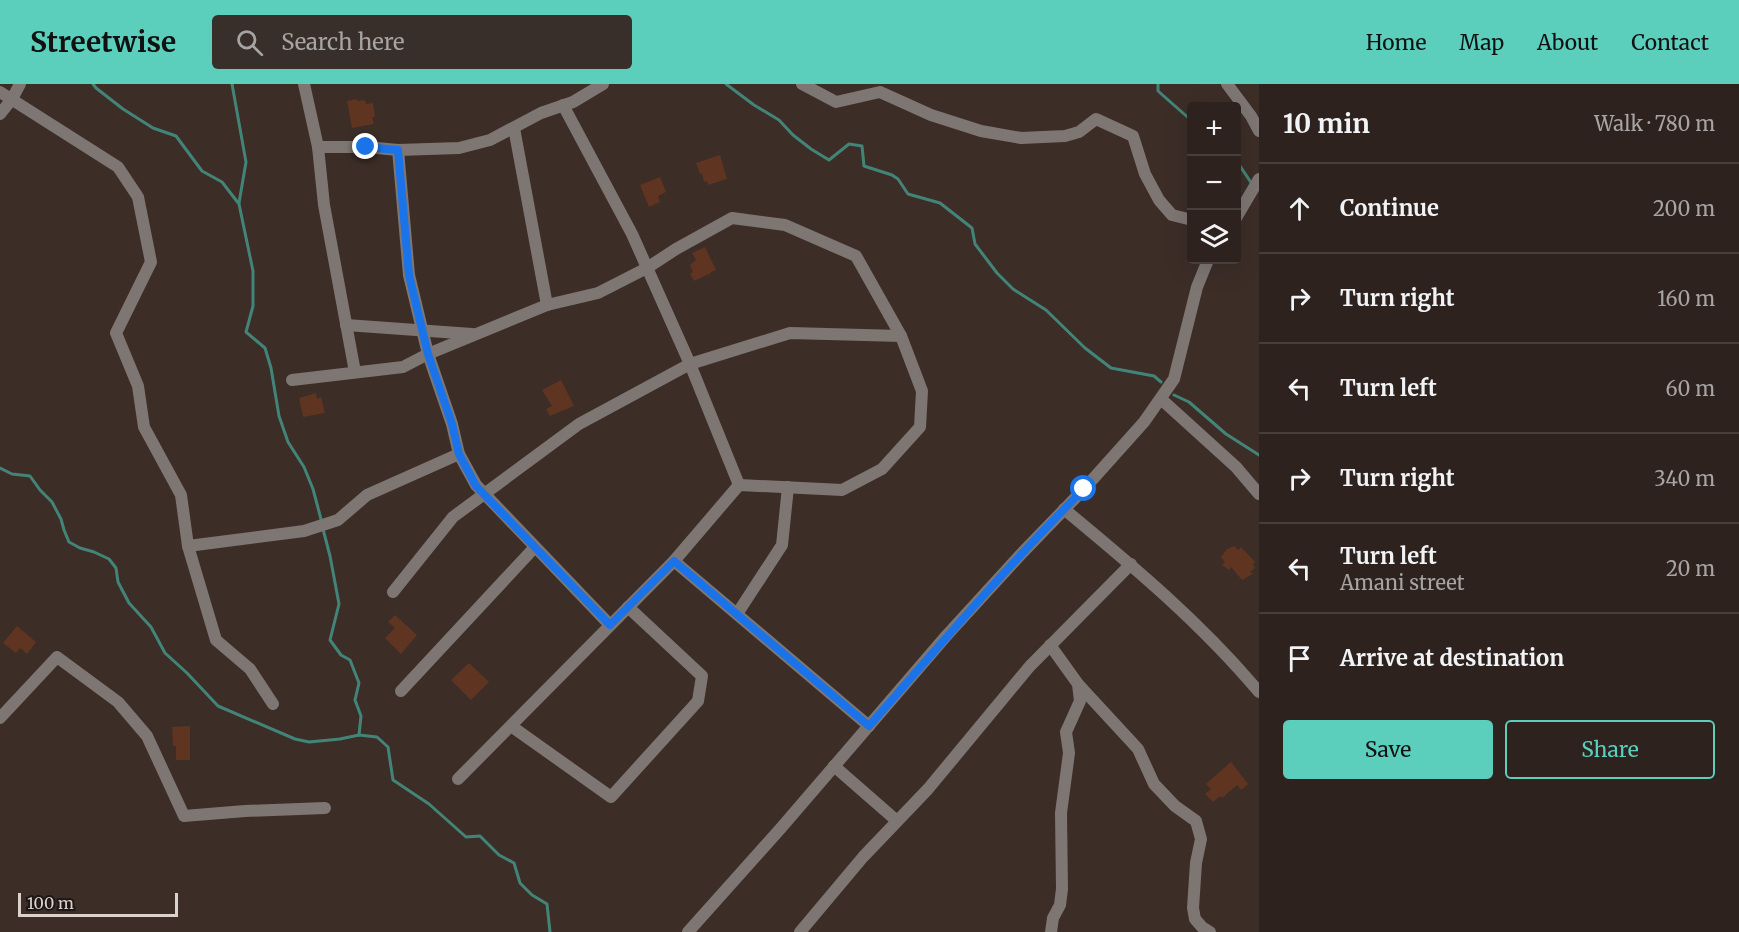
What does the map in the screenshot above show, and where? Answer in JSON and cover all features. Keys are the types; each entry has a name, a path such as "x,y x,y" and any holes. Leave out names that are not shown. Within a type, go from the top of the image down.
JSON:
{"street":[{"path":"0,114 21,84"},
{"path":"304,84 318,147 324,205 355,372"},
{"path":"318,147 398,150 459,148 490,140 541,112 573,102 603,84"},
{"path":"802,84 836,102 880,92 932,115 981,131 1021,138 1065,136 1079,132 1096,119 1133,136 1145,174 1159,200 1172,215 1187,219"},
{"path":"1227,84 1251,116 1259,131"},
{"path":"0,92 118,167 138,197 150,262 116,333 138,386 144,427 181,495 188,546 216,640 250,669 273,704"},
{"path":"563,105 632,234 690,364 739,485"},
{"path":"514,128 547,305"},
{"path":"398,150 409,275 428,354 452,424 459,454 476,486 610,625"},
{"path":"1241,210 1259,179"},
{"path":"292,380 403,367 428,354 547,305 598,293 647,268 732,218 785,225 856,256 901,336 922,391 920,427 882,469 842,490 739,485"},
{"path":"688,932 782,828 947,635 1125,443 1161,399 1174,378 1197,287 1206,264"},
{"path":"346,325 476,334"},
{"path":"393,592 453,517 579,424 690,364 789,333 901,336"},
{"path":"1161,399 1236,467 1259,494"},
{"path":"188,546 304,531 338,520 367,495 459,454"},
{"path":"459,779 674,561 739,485"},
{"path":"737,614 782,545 788,488"},
{"path":"1064,509 1131,564 1212,639 1259,692"},
{"path":"401,691 535,547"},
{"path":"674,561 869,726"},
{"path":"800,932 864,856 928,789 1030,666 1131,564"},
{"path":"511,726 611,797 698,701 702,676 628,607"},
{"path":"1050,645 1078,684 1138,749 1154,784 1175,806 1196,821 1201,839 1196,863 1192,908 1195,919 1210,932"},
{"path":"0,718 57,657 118,702 147,736 184,816 325,808"},
{"path":"1051,932 1053,918 1060,905 1062,889 1061,813 1069,753 1066,732 1080,701 1078,684"},
{"path":"834,766 897,821"}],"building":[{"path":"357,99 357,101 365,100 366,104 373,103 374,124 352,128 347,101"},
{"path":"720,155 727,179 708,185 707,181 704,182 696,163"},
{"path":"660,177 666,192 658,196 660,202 649,207 640,185"},
{"path":"705,247 716,270 694,281 690,274 693,272 690,265 696,260 692,253"},
{"path":"561,380 574,406 550,416 546,409 552,406 542,390"},
{"path":"316,393 317,399 321,397 325,413 303,417 299,398"},
{"path":"1234,546 1238,550 1241,547 1255,562 1253,564 1255,568 1250,572 1253,574 1242,580 1231,567 1229,570 1222,565 1225,562 1221,557 1227,549"},
{"path":"395,615 417,635 401,654 385,638 395,628 388,622"},
{"path":"17,626 36,642 27,654 20,648 16,653 3,643"},
{"path":"469,663 489,682 471,700 451,680"},
{"path":"190,726 190,760 176,760 172,727"},
{"path":"1231,762 1248,784 1241,790 1237,785 1222,798 1220,796 1213,802 1205,794 1211,789 1206,784"}],"waterway":[{"path":"93,84 123,109 153,128 176,136 202,171 222,182 239,204 253,271 253,306 246,332 265,348 271,368 279,416 288,442 304,467 313,489 322,523"},
{"path":"232,84 246,162 239,203"},
{"path":"726,84 779,120 793,135 829,160 849,144 862,146 864,166 892,175 898,179 908,194 940,203 972,228 975,244 997,273 1013,289 1046,310 1085,348 1111,368 1154,376 1161,382"},
{"path":"1158,84 1158,91 1187,117"},
{"path":"1241,168 1252,184"},
{"path":"1174,395 1189,402 1226,434 1259,455"},
{"path":"0,468 12,474 30,476 52,502 69,542 109,559 116,568 118,582 129,603 151,627 165,653 218,706 295,739 309,742 359,735 377,737 388,747 393,780 429,804 466,837 480,836 499,855 514,863 520,883 532,895 547,904 550,932"},
{"path":"323,529 339,604 330,640 341,655 350,660 359,683 355,700 361,716 359,735"}],"route":[{"path":"366,147 398,150 409,275 428,354 452,424 459,454 476,486 610,625 674,561 869,726 947,635 1084,489"}]}
